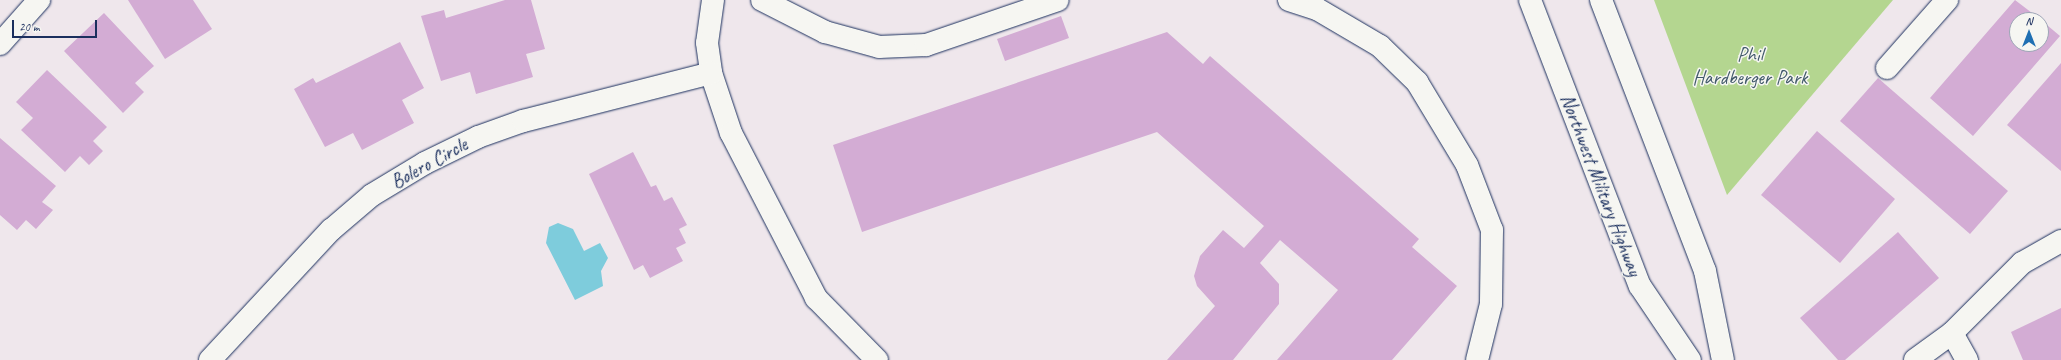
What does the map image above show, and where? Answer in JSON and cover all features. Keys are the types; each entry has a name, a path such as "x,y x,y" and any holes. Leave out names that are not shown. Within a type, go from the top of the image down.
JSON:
{"main road":[{"path":"0,44 39,0"},
{"path":"713,0 707,43 711,73 731,133 816,298 877,360"},
{"path":"762,0 825,32 879,47 926,45 1058,0"},
{"path":"1289,0 1317,9 1380,46 1417,82 1467,164 1492,230 1492,304 1477,360"},
{"name":"Northwest Military Highway","path":"1530,0 1640,286 1690,360"},
{"path":"1601,0 1705,271 1723,360"},
{"path":"1887,68 1946,0"},
{"name":"Bolero Circle","path":"210,360 332,230 372,195 425,163 478,137 523,120 711,73"},
{"path":"1915,360 1952,333 2022,263 2061,242"},
{"path":"1952,333 1967,360"}],"green space":[{"name":"Phil Hardberger Park","path":"1654,0 1893,0 1727,195"}],"water":[{"path":"558,223 573,229 584,251 600,243 608,258 601,271 603,286 575,300 546,243 549,227"}],"building":[{"path":"128,0 193,0 212,29 165,59"},
{"path":"505,0 531,0 545,49 526,54 533,77 476,94 470,72 441,81 421,16 444,10 446,18"},
{"path":"2015,0 2031,12 2009,12 2009,52 2046,52 1973,136 1930,98"},
{"path":"104,13 154,66 135,83 144,92 123,113 64,51"},
{"path":"1061,16 1069,38 1005,61 997,39"},
{"path":"2049,27 2060,36 2049,49"},
{"path":"1167,32 1203,64 1210,56 1419,239 1412,247 1457,286 1392,360 1277,360 1338,290 1280,240 1260,263 1279,284 1279,304 1233,360 1167,360 1215,306 1197,286 1194,276 1200,256 1223,230 1244,248 1264,226 1157,132 862,232 833,145"},
{"path":"400,42 424,88 402,100 414,123 362,150 353,133 325,147 294,89 313,78 316,83"},
{"path":"2061,63 2061,171 2007,125"},
{"path":"47,70 107,127 93,141 103,151 89,165 80,156 65,172 21,130 33,118 16,102"},
{"path":"1878,78 2008,191 1970,234 1840,121"},
{"path":"1817,131 1895,199 1840,263 1761,195"},
{"path":"0,138 56,186 42,202 53,210 36,229 26,220 17,230 0,215"},
{"path":"633,152 651,187 656,185 664,201 672,197 687,225 679,229 686,243 676,248 683,261 650,278 643,265 634,270 589,174"},
{"path":"1898,232 1939,278 1845,360 1838,360 1800,318"},
{"path":"2061,308 2061,360 2023,360 2011,332"}]}
